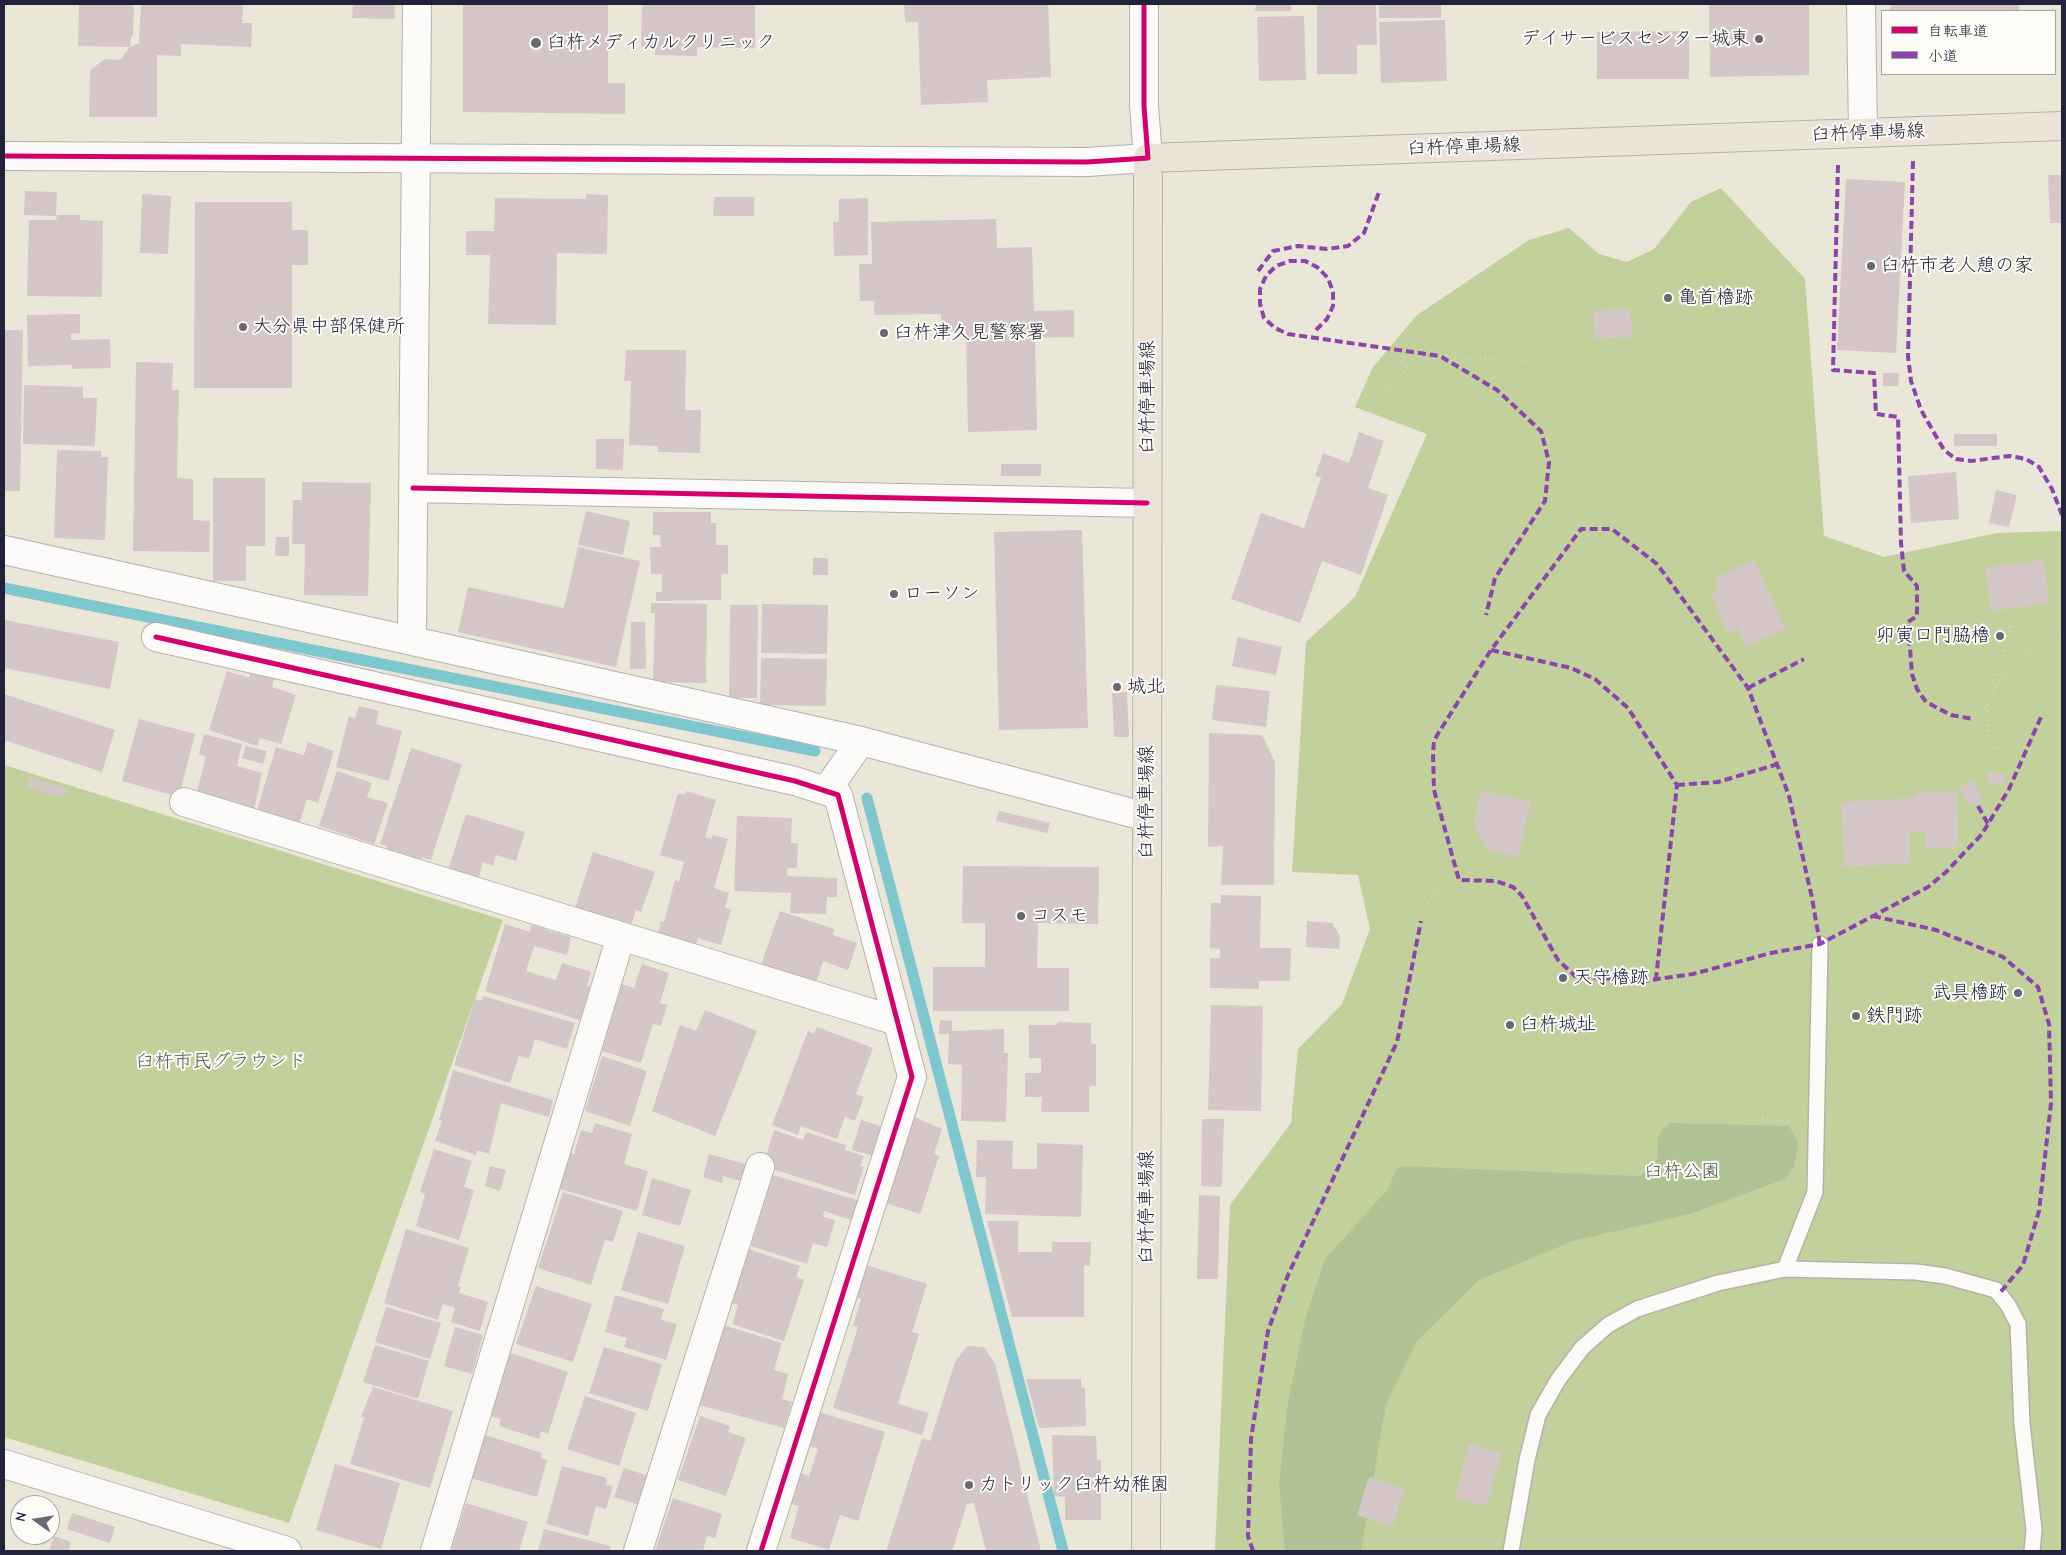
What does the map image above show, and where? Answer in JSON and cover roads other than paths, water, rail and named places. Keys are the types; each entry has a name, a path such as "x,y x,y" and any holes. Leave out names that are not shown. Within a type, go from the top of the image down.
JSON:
{"main road":[{"name":"臼杵停車場線","path":"1146,1551 1148,158 2062,126"}],"street":[{"path":"412,642 416,4"},
{"path":"4,156 1087,162 1148,158 1144,106 1144,4"},
{"path":"1861,4 1863,133"},
{"path":"413,488 1148,504"},
{"path":"4,550 861,741 1147,817"},
{"path":"156,637 795,781 838,795 912,1077 762,1551"},
{"path":"826,791 861,741"},
{"path":"184,802 897,1021"},
{"path":"435,1551 621,936"},
{"path":"638,1551 760,1166"},
{"path":"4,1464 271,1549"}],"lane":[{"path":"1786,1268 1815,1192 1820,944"},
{"path":"1512,1551 1527,1460 1538,1415 1558,1380 1582,1348 1608,1325 1637,1309 1718,1283 1786,1268 1916,1272 1975,1283 1996,1290 2008,1305 2018,1324 2022,1424 2034,1530 2032,1551"}],"waterway":[{"path":"4,588 815,751"},
{"path":"867,798 1063,1551"}],"place":[{"name":"デイサービスセンター城東","path":"1759,39"},
{"name":"臼杵メディカルクリニック","path":"536,43"},
{"name":"臼杵市老人憩の家","path":"1871,266"},
{"name":"亀首櫓跡","path":"1668,298"},
{"name":"大分県中部保健所","path":"243,327"},
{"name":"臼杵津久見警察署","path":"884,333"},
{"name":"ローソン","path":"894,594"},
{"name":"卯寅口門脇櫓","path":"2000,636"},
{"name":"城北","path":"1117,687"},
{"name":"コスモ","path":"1021,916"},
{"name":"天守櫓跡","path":"1563,978"},
{"name":"武具櫓跡","path":"2018,993"},
{"name":"鉄門跡","path":"1856,1016"},
{"name":"臼杵城址","path":"1510,1025"},
{"name":"カトリック臼杵幼稚園","path":"969,1485"}],"park label":[{"name":"臼杵市民グラウンド","path":"221,1062"},
{"name":"臼杵公園","path":"1682,1172"}]}
